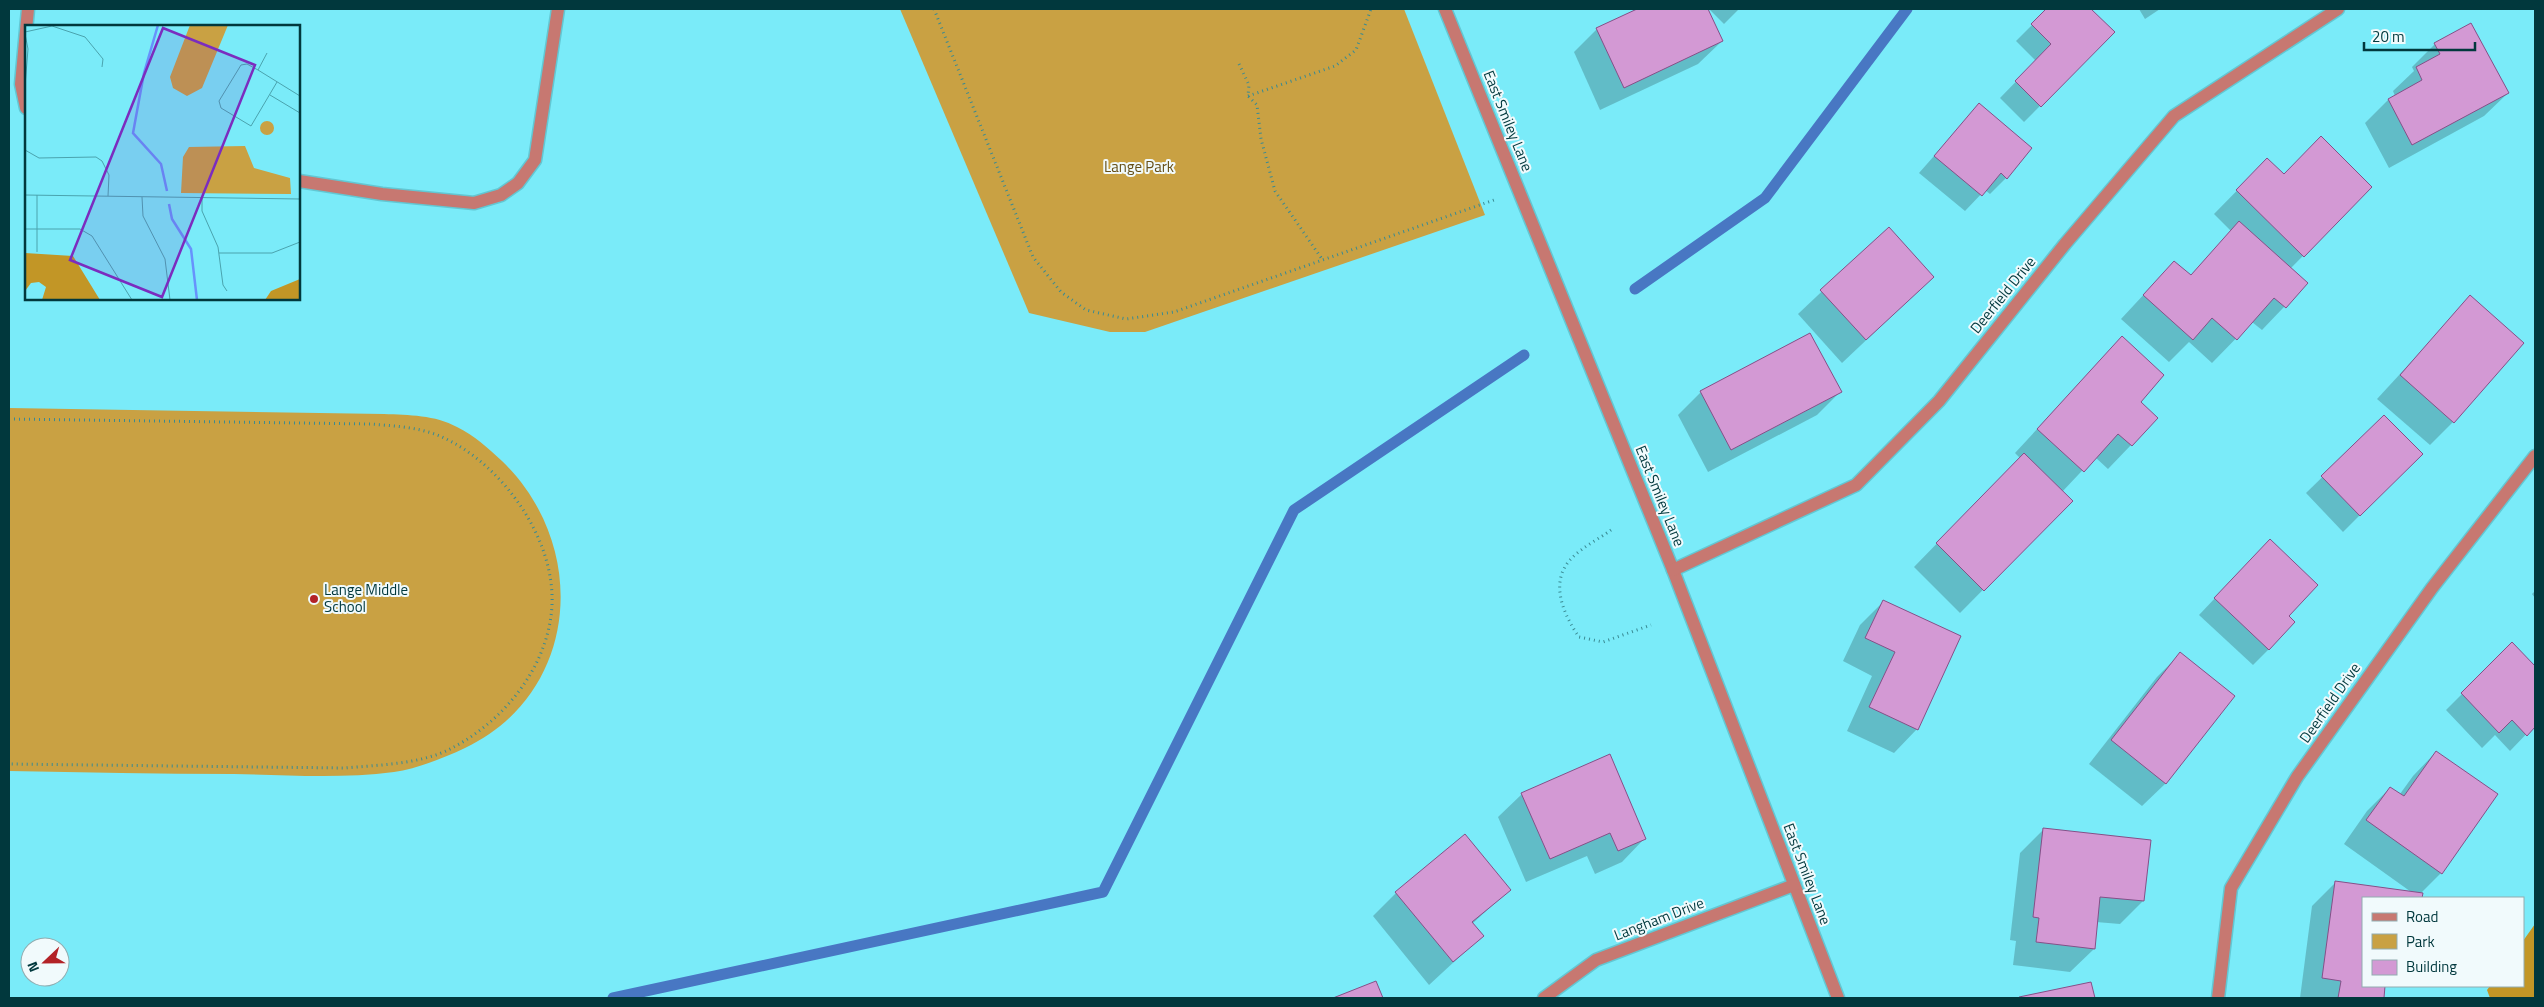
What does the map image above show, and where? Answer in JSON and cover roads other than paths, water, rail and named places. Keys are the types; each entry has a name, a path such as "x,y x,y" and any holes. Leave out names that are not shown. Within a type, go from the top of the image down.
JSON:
{"street":[{"path":"27,25 28,9"},
{"path":"300,181 382,194 474,204 501,195 518,183 535,160 558,9"},
{"name":"East Smiley Lane","path":"1445,9 1673,570 1838,998"},
{"name":"Deerfield Drive","path":"1673,570 1856,485 1939,401 2065,244 2174,116 2338,9"},
{"path":"25,41 21,84 25,103"},
{"name":"Deerfield Drive","path":"2218,998 2230,888 2297,777 2432,588 2535,456"},
{"name":"Langham Drive","path":"1544,998 1596,960 1794,885"}],"waterway":[{"path":"1635,289 1765,198 1907,9"},
{"path":"613,998 1103,892 1294,510 1524,355"}],"place":[{"name":"Lange Middle School","path":"314,599"}],"park label":[{"name":"Lange Park","path":"1139,167"}]}
